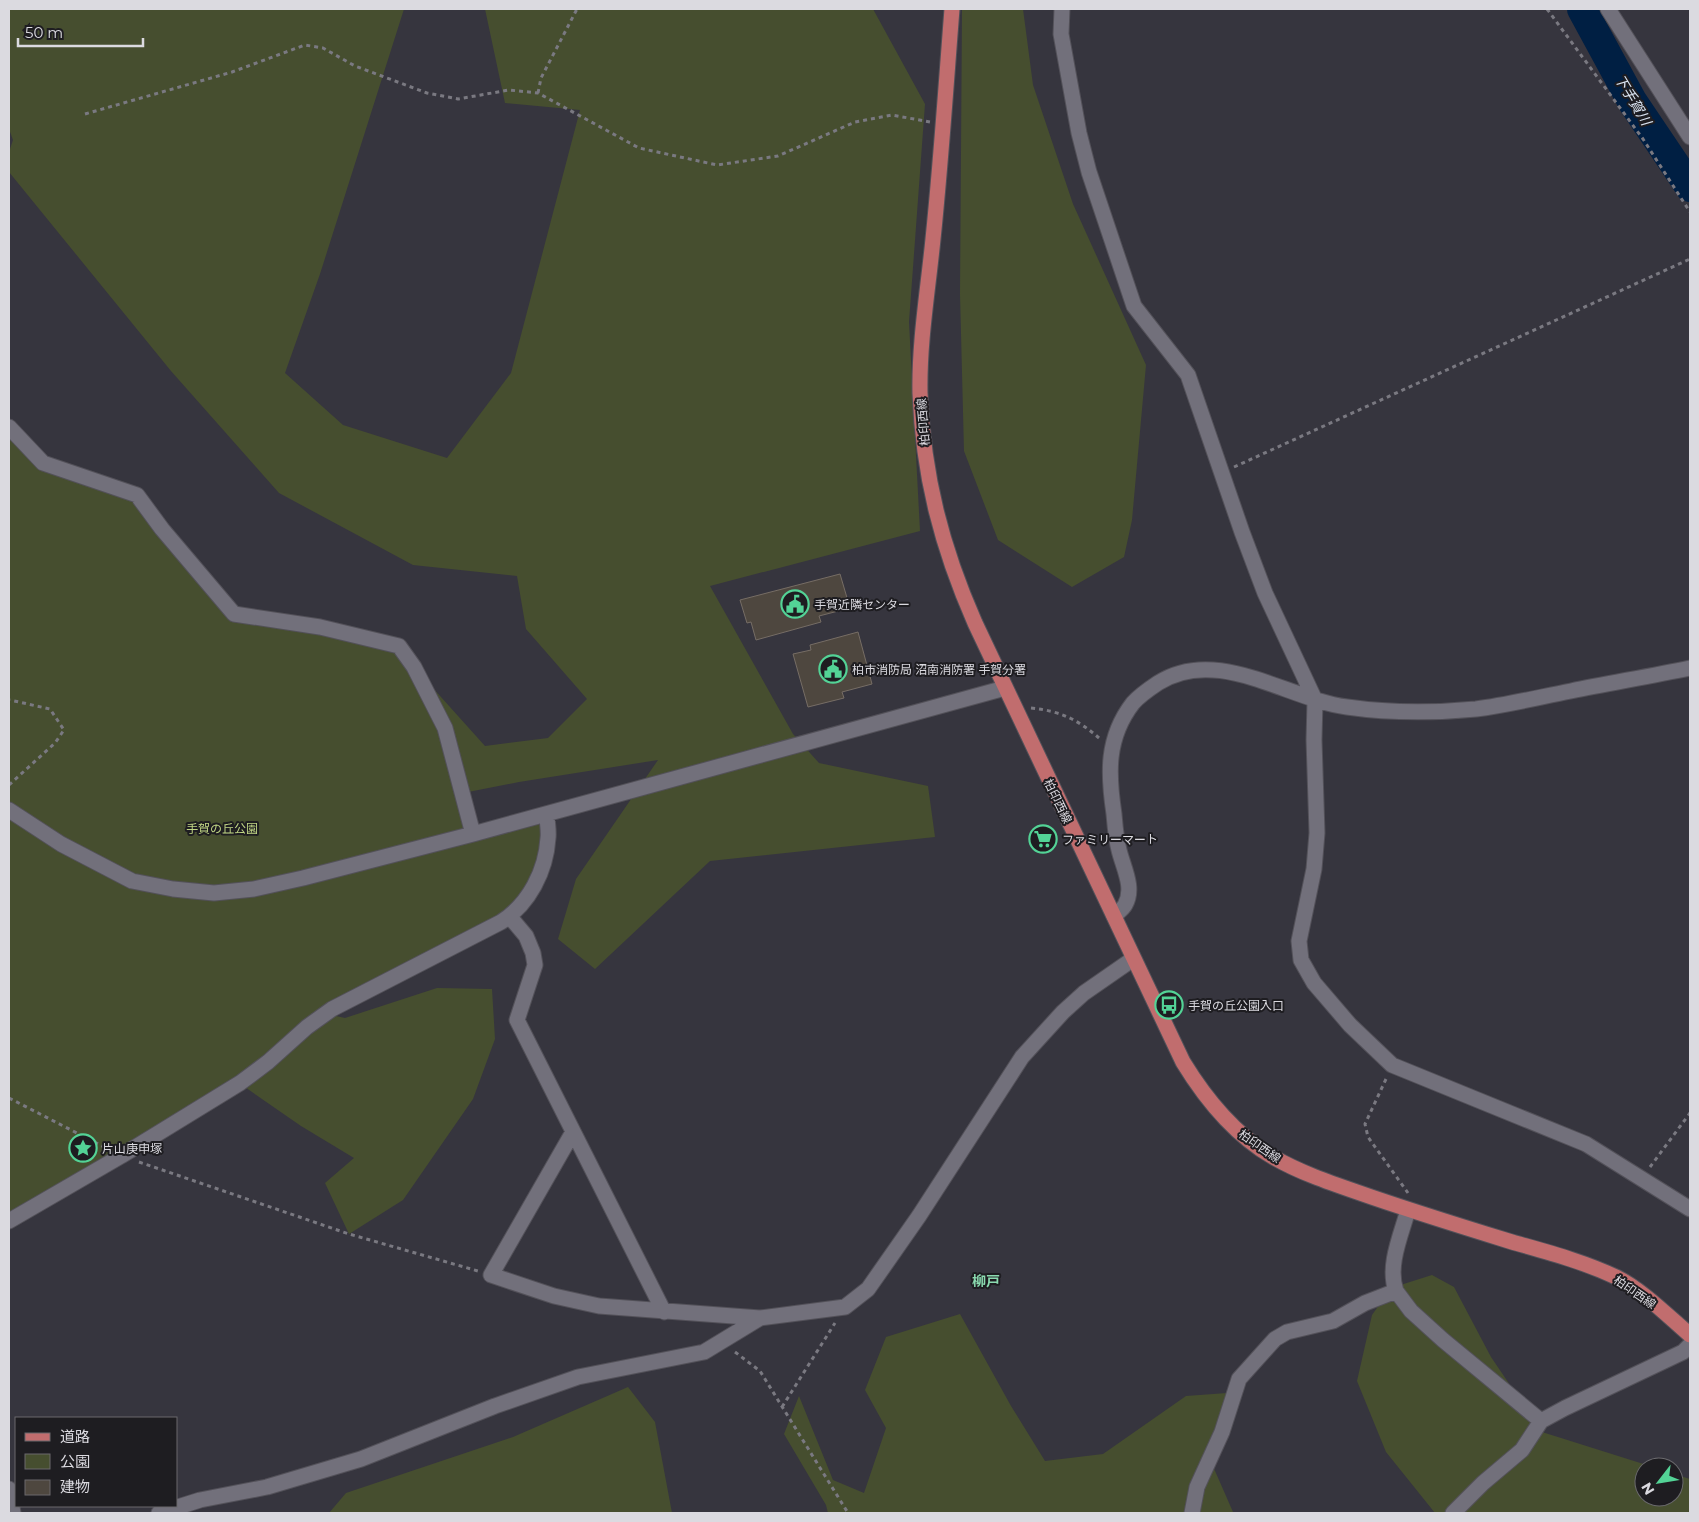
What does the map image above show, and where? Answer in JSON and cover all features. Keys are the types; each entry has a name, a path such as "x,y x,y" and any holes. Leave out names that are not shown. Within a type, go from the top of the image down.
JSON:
{"main road":[{"name":"柏印西線","path":"952,9 933,238 924,318 920,393 932,497 956,580 1013,706 1183,1062 1199,1088 1242,1135 1272,1156 1305,1173 1408,1210 1583,1264 1618,1278 1649,1299 1690,1335"}],"street":[{"path":"1062,9 1060,34 1079,133 1089,172 1134,306 1188,375 1221,473 1265,593 1315,700 1314,740 1317,832 1314,868 1299,941 1301,960 1314,983 1350,1025 1392,1065 1586,1144 1690,1209"},
{"path":"1608,9 1690,138"},
{"path":"9,427 43,464 137,495 162,529 234,614 320,627 399,646 414,668 445,728 473,834"},
{"path":"1114,916 1125,905 1128,892 1128,877 1118,849 1109,781 1111,749 1124,718 1133,703 1145,691 1166,678 1192,670 1221,670 1258,680 1315,700 1346,707 1399,711 1477,709 1690,668"},
{"path":"9,810 61,844 132,881 173,889 214,893 254,889 473,834 1005,688"},
{"path":"9,1221 121,1156 240,1083 268,1062 307,1027 332,1009 510,916 532,890 543,865 549,838 547,814"},
{"path":"510,916 526,936 534,953 535,966 517,1020 664,1312"},
{"path":"573,1132 491,1275 554,1296 599,1306 664,1312 760,1318 845,1307 868,1289 919,1216 1022,1058 1063,1012 1084,993 1133,959"},
{"path":"1408,1210 1394,1263 1393,1282 1396,1291 1411,1310 1443,1340 1542,1421"},
{"path":"1192,1513 1197,1487 1222,1432 1239,1379 1275,1339 1287,1332 1333,1321 1365,1303 1396,1291"},
{"path":"178,1507 200,1500 268,1487 361,1459 495,1406 578,1377 704,1352 760,1318"},
{"path":"1453,1513 1483,1483 1522,1450 1542,1421 1564,1408 1683,1352 1690,1346"},
{"path":"9,1489 13,1513"},
{"path":"159,1513 178,1507"}],"path":[{"path":"538,93 542,78 577,9"},
{"path":"1547,9 1643,139 1690,212"},
{"path":"85,114 232,72 305,45 324,48 355,66 427,93 458,99 509,90 538,93 639,148 718,165 778,156 855,122 892,115 942,124"},
{"path":"1221,473 1690,259"},
{"path":"9,786 56,743 64,730 50,709 10,700"},
{"path":"1013,706 1037,708 1071,717 1084,725 1111,749"},
{"path":"1392,1065 1365,1124 1368,1136 1422,1214"},
{"path":"9,1098 121,1156 349,1234 491,1275"},
{"path":"1642,1178 1690,1113"},
{"path":"782,1407 845,1307"},
{"path":"722,1342 760,1371 848,1513"}],"green space":[{"name":"手賀の丘公園","path":"9,9 404,9 320,274 285,373 343,425 447,458 511,373 580,110 505,103 485,9 873,9 925,104 909,322 920,531 710,586 793,734 819,763 928,786 935,837 710,861 595,969 558,939 576,879 658,760 519,782 463,793 474,834 547,815 549,838 523,902 327,1014 345,1018 437,988 492,989 495,1039 473,1099 403,1200 349,1234 325,1183 354,1158 301,1126 239,1083 9,1221 9,427 30,450 137,495 234,614 399,646 414,667 485,746 548,738 587,699 526,629 517,576 413,565 279,493 171,371 9,172 9,152 13,140 9,129"},
{"path":"962,9 1023,9 1033,85 1073,204 1146,365 1132,520 1124,557 1072,587 998,540 964,451 960,294"},
{"path":"1432,1275 1454,1287 1491,1357 1542,1432 1634,1461 1634,1507 1684,1507 1684,1477 1690,1479 1690,1513 1435,1513 1386,1452 1357,1381 1372,1315 1391,1288"},
{"path":"960,1314 1011,1406 1045,1461 1103,1454 1186,1396 1227,1393 1212,1464 1233,1512 828,1513 826,1505 784,1434 799,1396 833,1480 864,1493 886,1428 865,1390 886,1337"},
{"path":"628,1387 655,1422 672,1513 329,1513 346,1493 513,1437"}],"building":[{"name":"手賀近隣センター","path":"840,574 850,608 819,616 821,622 756,640 751,622 747,623 740,600"},
{"name":"柏市消防局 沼南消防署 手賀分署","path":"858,632 872,684 842,692 844,698 808,707 793,654 811,650 810,645"}],"waterway":[{"name":"下手賀川","path":"1582,9 1632,101 1690,187"}],"place":[{"name":"手賀近隣センター","path":"795,604"},
{"name":"柏市消防局 沼南消防署 手賀分署","path":"833,669"},
{"name":"ファミリーマート","path":"1043,839"},
{"name":"手賀の丘公園入口","path":"1169,1005"},
{"name":"片山庚申塚","path":"83,1148"}],"district":[{"name":"柳戸","path":"986,1281"}]}
